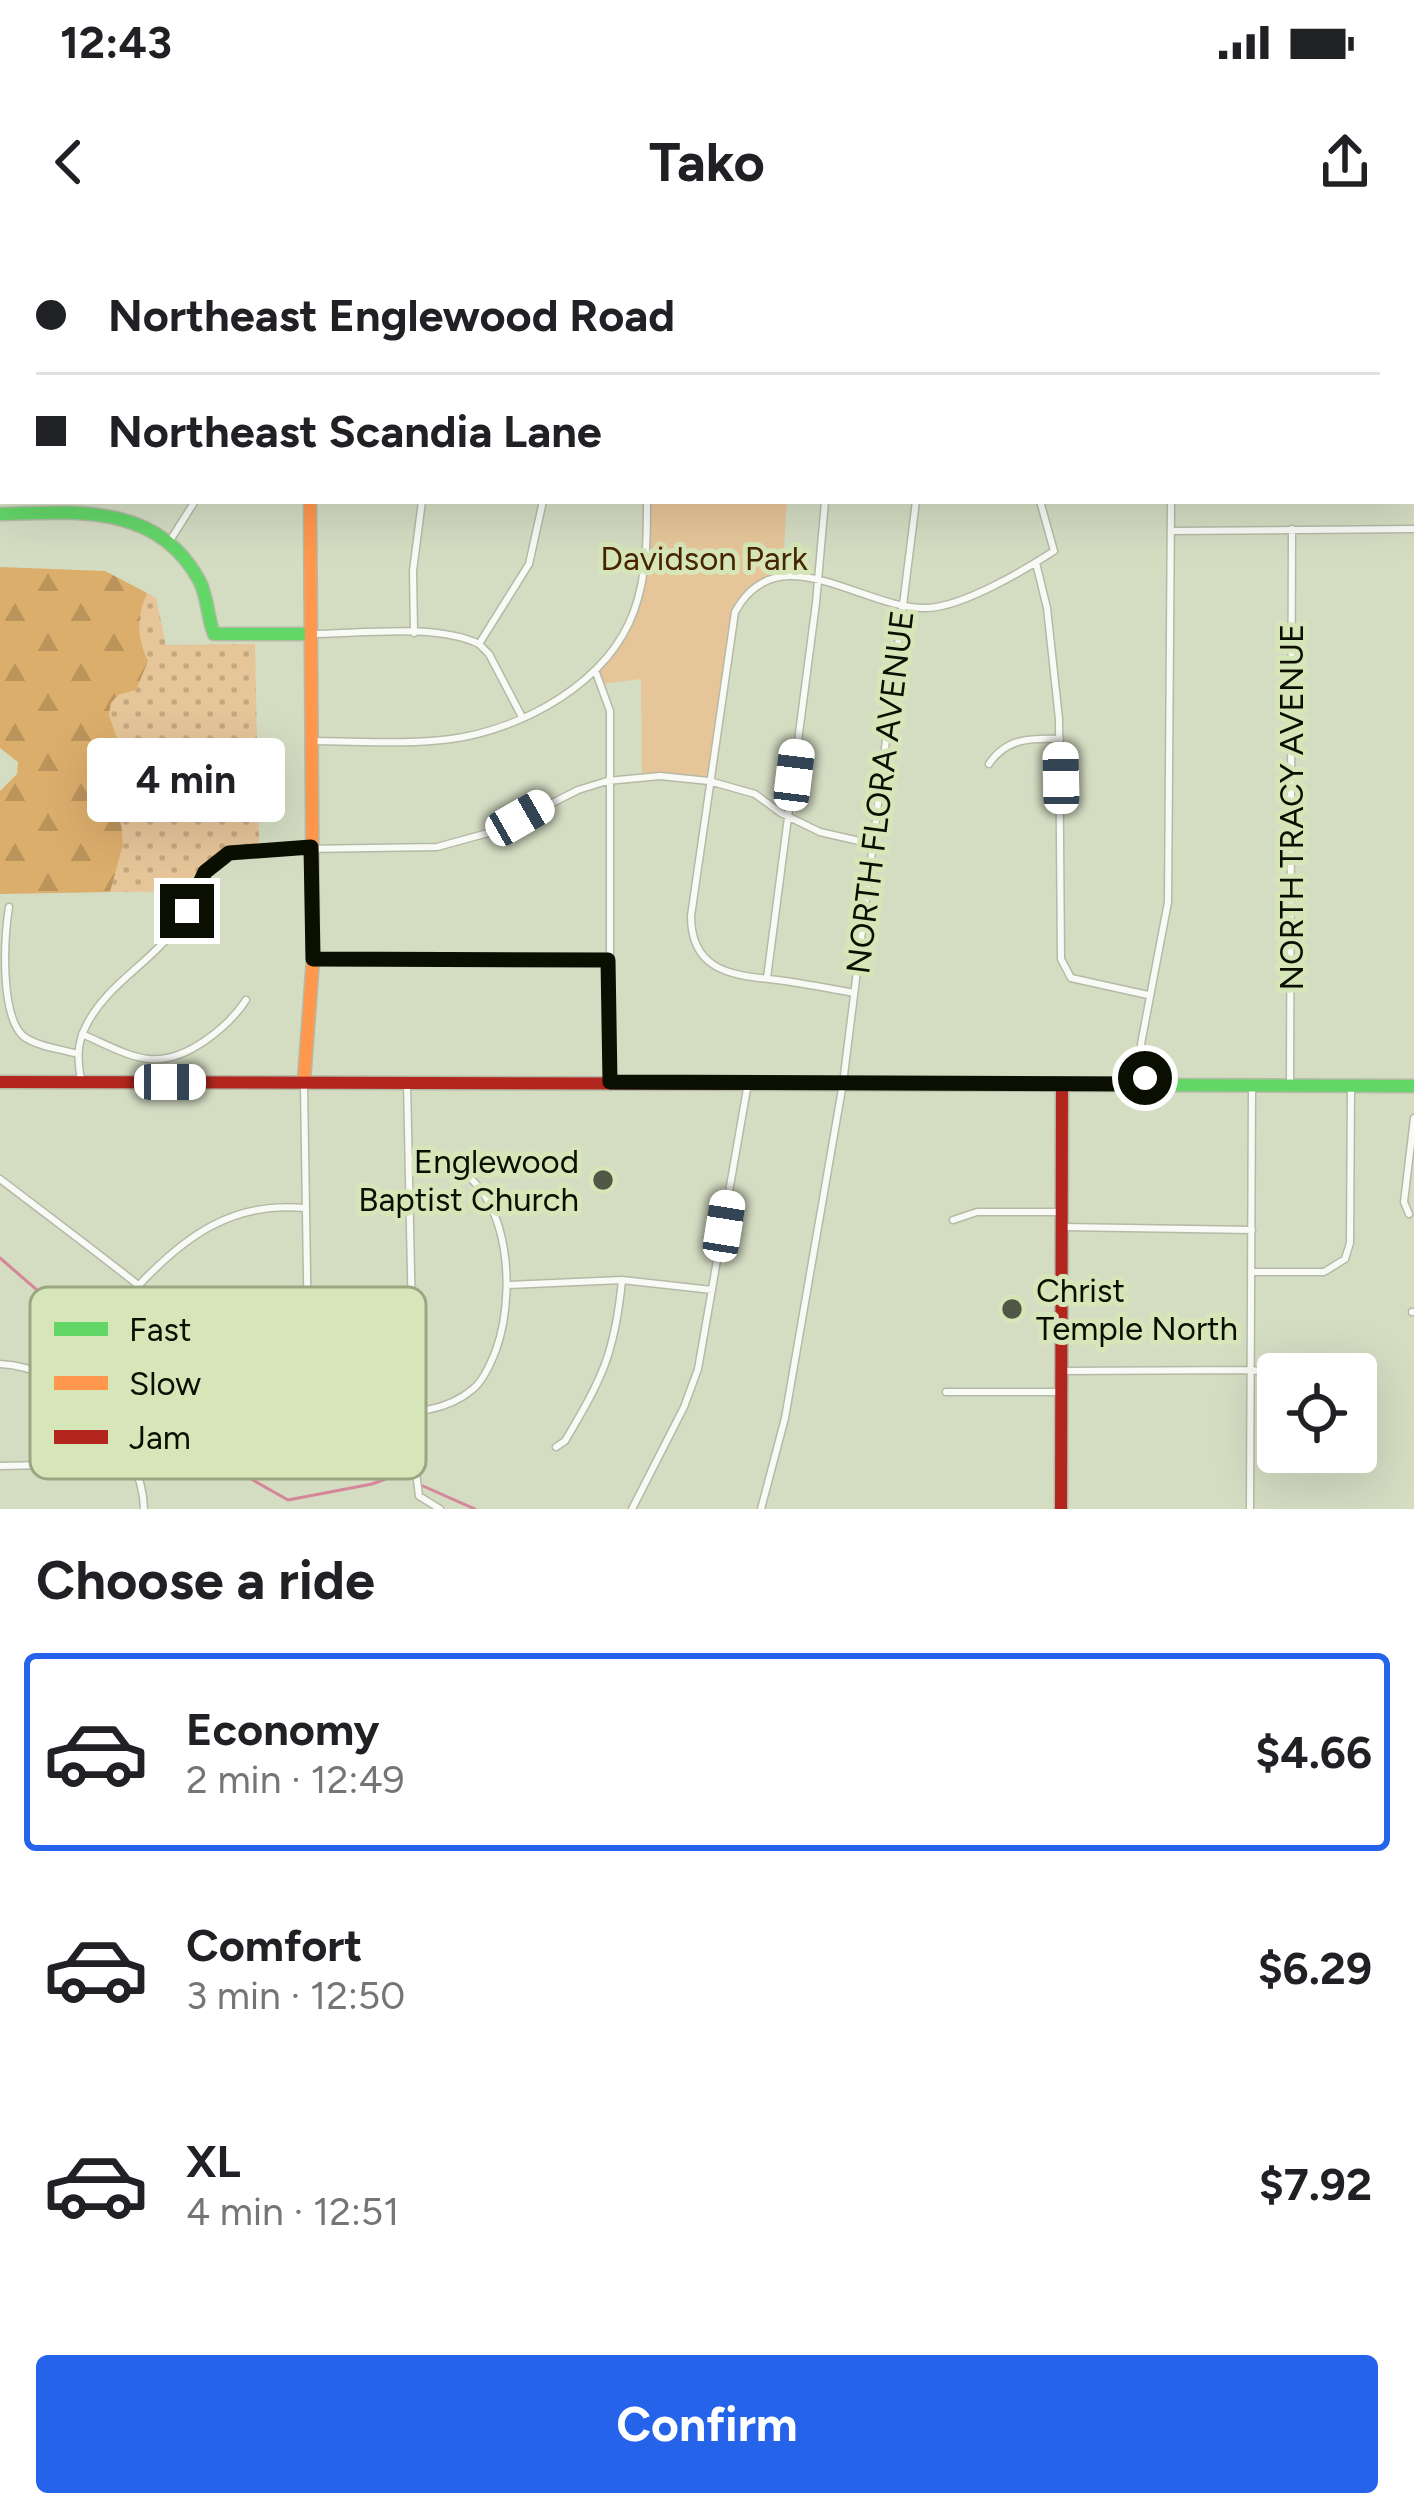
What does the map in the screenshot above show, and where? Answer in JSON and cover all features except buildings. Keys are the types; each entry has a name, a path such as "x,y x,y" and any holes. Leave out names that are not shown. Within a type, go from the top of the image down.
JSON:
{"main road":[{"path":"304,1081 313,959 310,504"},
{"path":"0,514 100,514 140,520 171,539 200,580 211,632 310,634"},
{"path":"0,1082 1414,1086"},
{"path":"1061,1509 1062,1084"}],"street":[{"path":"171,539 193,504"},
{"path":"414,634 413,571 422,504"},
{"path":"479,644 529,564 542,504"},
{"path":"311,741 451,739 522,717 566,694 620,643 641,589 647,504"},
{"path":"767,979 825,504"},
{"name":"NORTH FLORA AVENUE","path":"761,1509 785,1418 843,1083 916,504"},
{"path":"854,993 725,973 697,945 691,916 735,612 750,591 773,578 791,575 904,606 935,608 956,602 1054,551 1041,504"},
{"path":"1146,1084 1141,1056 1148,994 1160,961 1168,902 1171,504"},
{"name":"NORTH TRACY AVENUE","path":"1290,1085 1292,529"},
{"path":"1171,531 1414,529"},
{"path":"1036,563 1052,642 1060,739 1061,959 1066,974 1075,979 1148,994"},
{"path":"310,634 466,638 479,644 522,717"},
{"path":"595,670 610,711 610,1082"},
{"path":"989,764 1000,748 1015,742 1060,739"},
{"path":"81,1083 82,1034 105,998 177,927 214,862 238,850 453,844 500,830 554,800 607,782 660,776 710,781 755,794 789,818 837,837 872,844"},
{"path":"9,907 4,963 10,1021 33,1042 78,1054"},
{"path":"313,959 608,960"},
{"path":"82,1034 144,1060 174,1059 234,1018 246,1000"},
{"path":"304,1081 307,1287"},
{"path":"407,1082 410,1287"},
{"path":"632,1509 693,1385 748,1083"},
{"path":"1250,1509 1252,1085"},
{"path":"1252,1271 1324,1272 1345,1259 1350,1244 1351,1086"},
{"path":"1409,1214 1404,1202 1414,1118"},
{"path":"409,1160 446,1165 482,1191 502,1237 507,1285 499,1341 477,1387 440,1408 426,1410"},
{"path":"0,1179 138,1286 171,1252 218,1220 261,1208 305,1208"},
{"path":"952,1220 977,1212 1061,1212"},
{"path":"1061,1227 1252,1230"},
{"path":"507,1285 622,1280 712,1290"},
{"path":"556,1448 565,1441 604,1376 622,1280"},
{"path":"0,1364 30,1368"},
{"path":"1060,1371 1257,1371"},
{"path":"946,1392 1060,1392"},
{"path":"0,1466 30,1465"},
{"path":"142,1479 144,1509"},
{"path":"416,1479 419,1496 440,1509"}],"green space":[{"name":"Davidson Park","path":"647,504 787,504 782,575 765,581 739,604 709,781 642,777 641,679 601,684 595,670 629,623 645,568"},
{"path":"0,567 105,571 147,593 139,627 148,661 136,690 118,695 109,715 130,775 120,806 123,845 110,892 0,894 0,791 17,774 18,762 0,748"},
{"path":"147,593 156,598 166,645 255,644 259,845 218,858 189,891 110,892 123,845 120,806 130,775 109,715 141,646 137,615"}],"waterway":[{"path":"0,1258 34,1287"},
{"path":"251,1479 288,1500 386,1479"},
{"path":"423,1486 475,1509"}],"traffic: fast":[{"path":"0,514 85,514 138,525 182,555 202,586 214,634 311,634"},
{"path":"843,1084 1414,1086"}],"traffic: slow":[{"path":"304,1081 313,959 310,504"}],"traffic: jam":[{"path":"0,1082 843,1084"},
{"path":"1061,1509 1062,1084"}],"place":[{"name":"Englewood Baptist Church","path":"603,1180"},
{"name":"Christ Temple North","path":"1012,1309"}],"route":[{"path":"187,911 205,872 229,853 311,847 313,959 608,960 610,1082 1146,1084 1145,1078"}]}
